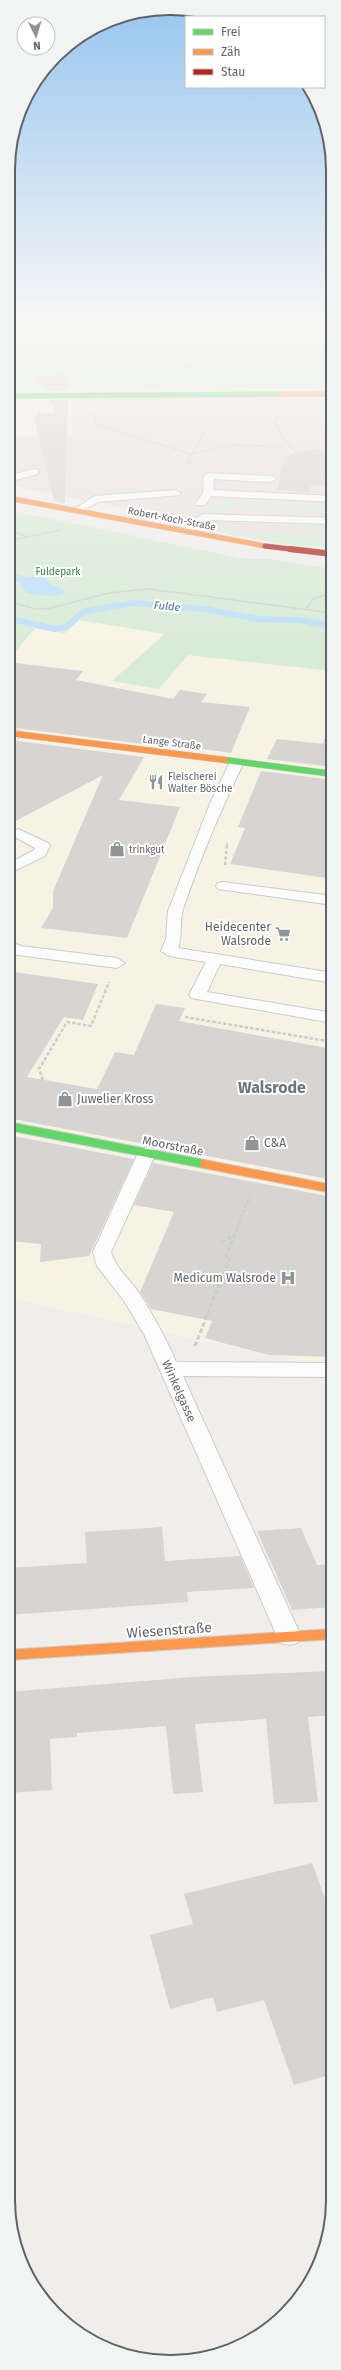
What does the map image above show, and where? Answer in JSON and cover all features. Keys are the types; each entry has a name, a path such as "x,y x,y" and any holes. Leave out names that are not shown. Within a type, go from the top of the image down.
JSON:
{"street":[{"name":"Robert-Koch-Straße","path":"15,499 279,549 326,553"},
{"name":"Lange Straße","path":"15,737 326,773"},
{"name":"Moorstraße","path":"15,1127 326,1188"},
{"name":"Wiesenstraße","path":"15,1655 326,1634"}],"lane":[{"path":"15,477 34,472"},
{"path":"200,519 196,510 208,494 208,476 270,479"},
{"path":"76,511 96,499 176,493"},
{"path":"208,494 326,498"},
{"path":"200,519 251,528 326,532"},
{"path":"186,532 200,519 326,520"},
{"path":"237,762 218,801 175,910 174,939 169,951 326,977"},
{"path":"15,866 40,853 43,846 18,833"},
{"path":"223,886 326,900"},
{"path":"15,949 117,963"},
{"path":"215,959 197,995 326,1017"},
{"name":"Winkelgasse","path":"147,1153 102,1252 104,1262 131,1296 154,1334 289,1636"},
{"path":"169,1369 326,1370"}],"path":[{"path":"122,433 191,454 234,445 286,447 309,458 326,459"},
{"path":"198,462 187,462 204,433"},
{"path":"279,433 286,447"},
{"path":"15,540 66,529"},
{"path":"15,532 29,537"},
{"path":"15,603 35,608 51,608 109,594 149,589 254,604 307,608 326,612"},
{"path":"307,608 313,599 326,594"},
{"path":"313,771 326,737"},
{"path":"225,867 227,843 230,836"},
{"path":"43,1080 39,1069 67,1022 91,1026 117,963"},
{"path":"185,1017 326,1041"},
{"path":"205,1320 230,1257 226,1256 258,1175"},
{"path":"220,1242 235,1235"}],"shaded area":[{"path":"72,433 326,433 326,547 248,538 165,522 160,515 15,486 15,435 72,435"},
{"path":"79,620 165,634 112,680 159,689 188,655 326,670 326,1352 320,1366 15,1300 15,651 35,628 65,633"}],"green space":[{"path":"226,498 231,498 230,503 326,507 326,512 229,507 227,513 202,512 207,508 219,511 224,510 220,507 225,505 221,503 225,502"},
{"name":"Fuldepark","path":"15,511 245,559 269,559 326,568 326,670 188,655 159,689 112,681 165,634 79,620 65,633 35,628 16,651"},
{"path":"217,520 264,520 275,525 297,525 300,524 294,522 299,522 325,526 326,528 246,524"},
{"path":"212,527 253,532 326,536 326,547 279,543 207,529"}],"water":[{"path":"15,574 28,577 46,578 50,584 65,591 63,594 50,596 27,593 18,581 15,581"}],"building":[{"path":"38,433 67,433 65,503 54,501"},
{"path":"310,449 326,450 326,487 310,486 309,492 277,490 285,456"},
{"path":"16,663 83,671 76,680 173,699 180,690 207,694 201,702 250,707 231,753 153,742 151,745 15,728"},
{"path":"277,739 326,744 326,766 267,759"},
{"name":"trinkgut","path":"18,741 144,757 119,800 180,807 127,938 41,928 53,908 53,891 103,775 15,821 15,744"},
{"path":"261,771 326,779 326,878 230,864 245,828 238,827"},
{"path":"15,972 98,984 83,1020 64,1017 27,1077 97,1089 115,1052 134,1055 156,1004 185,1008 179,1021 326,1048 326,1179 15,1119"},
{"path":"15,1136 134,1159 89,1256 40,1262 41,1244 15,1242"},
{"path":"153,1163 326,1196 326,1357 269,1355 219,1342 205,1338 212,1321 151,1309 140,1292 174,1212 134,1205"},
{"path":"162,1527 165,1561 240,1556 254,1588 187,1592 188,1602 15,1614 15,1568 87,1563 85,1532"},
{"path":"301,1528 317,1565 326,1564 326,1608 292,1610 257,1531"},
{"path":"326,1671 326,1716 308,1717 318,1802 274,1804 266,1719 195,1724 203,1792 173,1794 166,1726 77,1733 77,1737 50,1739 52,1790 15,1793 15,1691 192,1677"},
{"path":"312,1863 326,1901 326,2076 294,2085 264,2000 217,2012 213,1997 170,2009 150,1935 193,1924 184,1894"}],"waterway":[{"name":"Fulde","path":"15,620 54,629 66,627 83,612 133,603 204,609 259,619 300,620 326,625"}],"traffic: fast":[{"path":"225,760 326,773"},
{"path":"15,1127 204,1164"}],"traffic: slow":[{"path":"15,499 265,546"},
{"path":"15,734 225,760"},
{"path":"204,1164 326,1188"},
{"path":"15,1655 326,1634"}],"traffic: jam":[{"path":"265,546 326,553"}],"place":[{"name":"Fleischerei Walter Bösche","path":"156,782"},
{"name":"trinkgut","path":"117,849"},
{"name":"Heidecenter Walsrode","path":"283,934"},
{"name":"Juwelier Kross","path":"65,1099"},
{"name":"C&A","path":"252,1143"},
{"name":"Medicum Walsrode","path":"288,1278"}],"district":[{"name":"Walsrode","path":"272,1087"}]}
